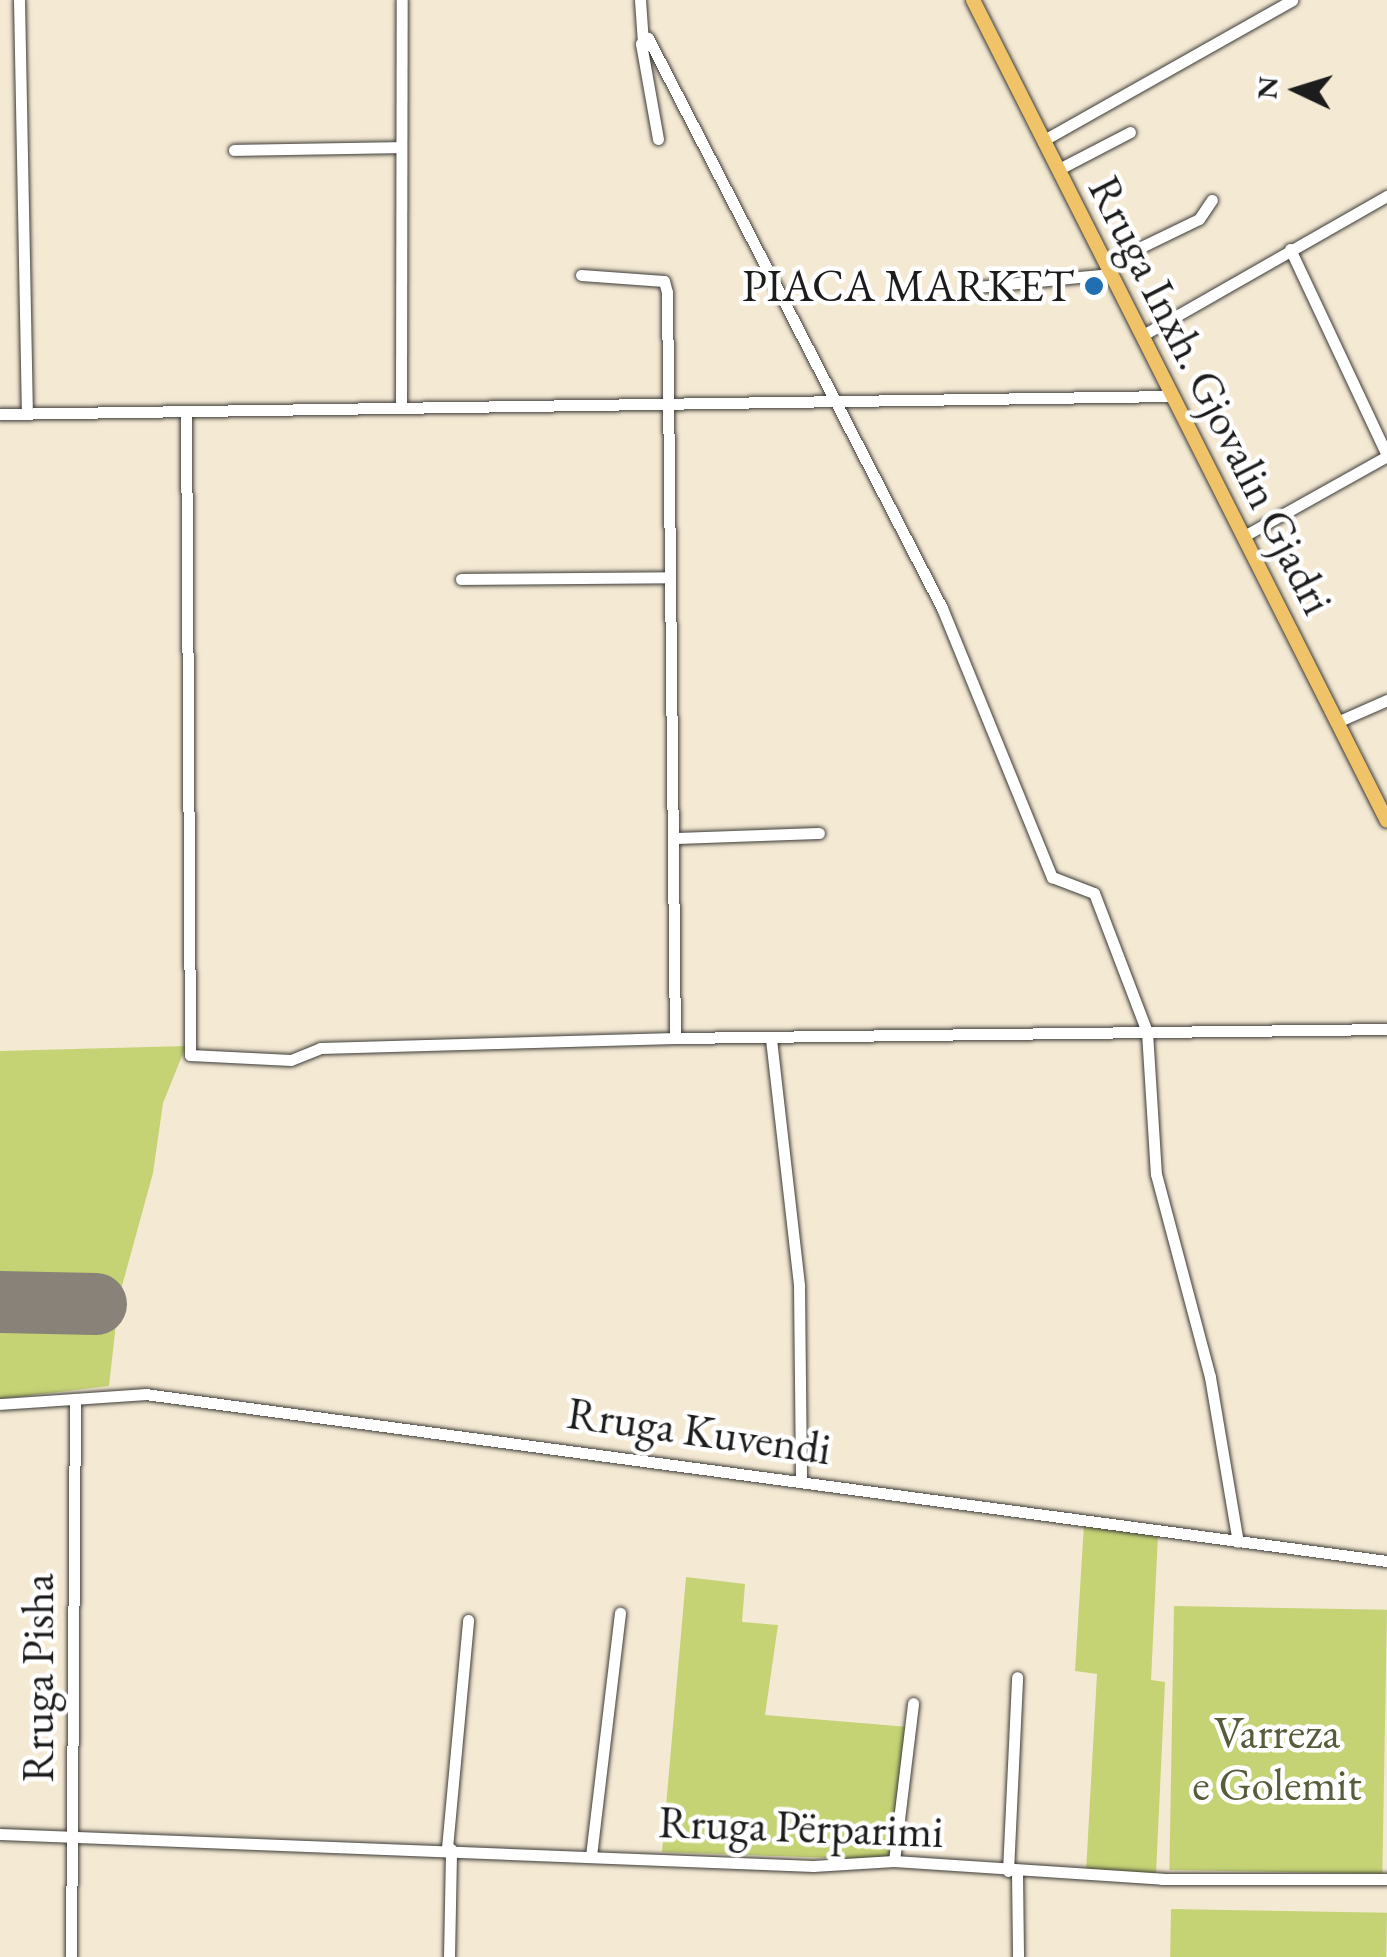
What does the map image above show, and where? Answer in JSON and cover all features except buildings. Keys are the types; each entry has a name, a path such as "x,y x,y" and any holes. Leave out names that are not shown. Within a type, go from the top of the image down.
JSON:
{"main road":[{"name":"Rruga Inxh. Gjovalin Gjadri","path":"974,0 1387,821"}],"street":[{"path":"19,0 28,414"},
{"path":"400,408 402,0"},
{"path":"640,0 658,139"},
{"path":"1044,140 1292,0"},
{"path":"643,39 653,43 942,608 1052,877 1094,893 1146,1032 1156,1174 1210,1377 1238,1542"},
{"path":"1058,169 1130,132"},
{"path":"234,150 400,148"},
{"path":"1142,336 1387,196"},
{"path":"968,288 1108,269 1199,219 1212,200"},
{"path":"1244,536 1387,456 1290,249"},
{"path":"581,275 664,282 669,406 675,1038"},
{"path":"0,414 1173,396"},
{"path":"186,411 190,1055 291,1060 320,1048 675,1038 1387,1029"},
{"path":"461,579 670,577"},
{"path":"1337,722 1387,700"},
{"path":"675,838 819,833"},
{"path":"771,1039 800,1300 802,1480"},
{"name":"Rruga Kuvendi","path":"0,1404 145,1394 1387,1561"},
{"name":"Rruga Pisha","path":"71,1957 74,1399"},
{"name":"Rruga Përparimi","path":"591,1856 620,1613"},
{"path":"450,1957 449,1848 468,1620"},
{"name":"Rruga Përparimi","path":"1013,1871 1017,1677"},
{"path":"894,1861 913,1703"},
{"name":"Rruga Përparimi","path":"0,1834 449,1848 813,1866 894,1861 1013,1871 1387,1880"},
{"path":"1013,1871 1018,1957"}],"green space":[{"path":"186,1046 163,1103 153,1173 119,1297 109,1386 0,1399 0,1051"},
{"path":"1084,1524 1158,1535 1151,1680 1165,1682 1156,1874 1086,1872 1097,1674 1075,1671"},
{"path":"686,1577 745,1584 742,1622 778,1625 765,1715 908,1727 890,1860 662,1852"},
{"name":"Varreza e Golemit","path":"1174,1606 1387,1610 1382,1874 1169,1870"},
{"name":"Varreza e Golemit","path":"1171,1909 1387,1913 1386,1957 1170,1957"}],"runway":[{"path":"0,1302 96,1304"}],"place":[{"name":"PIACA MARKET","path":"1094,286"}]}
